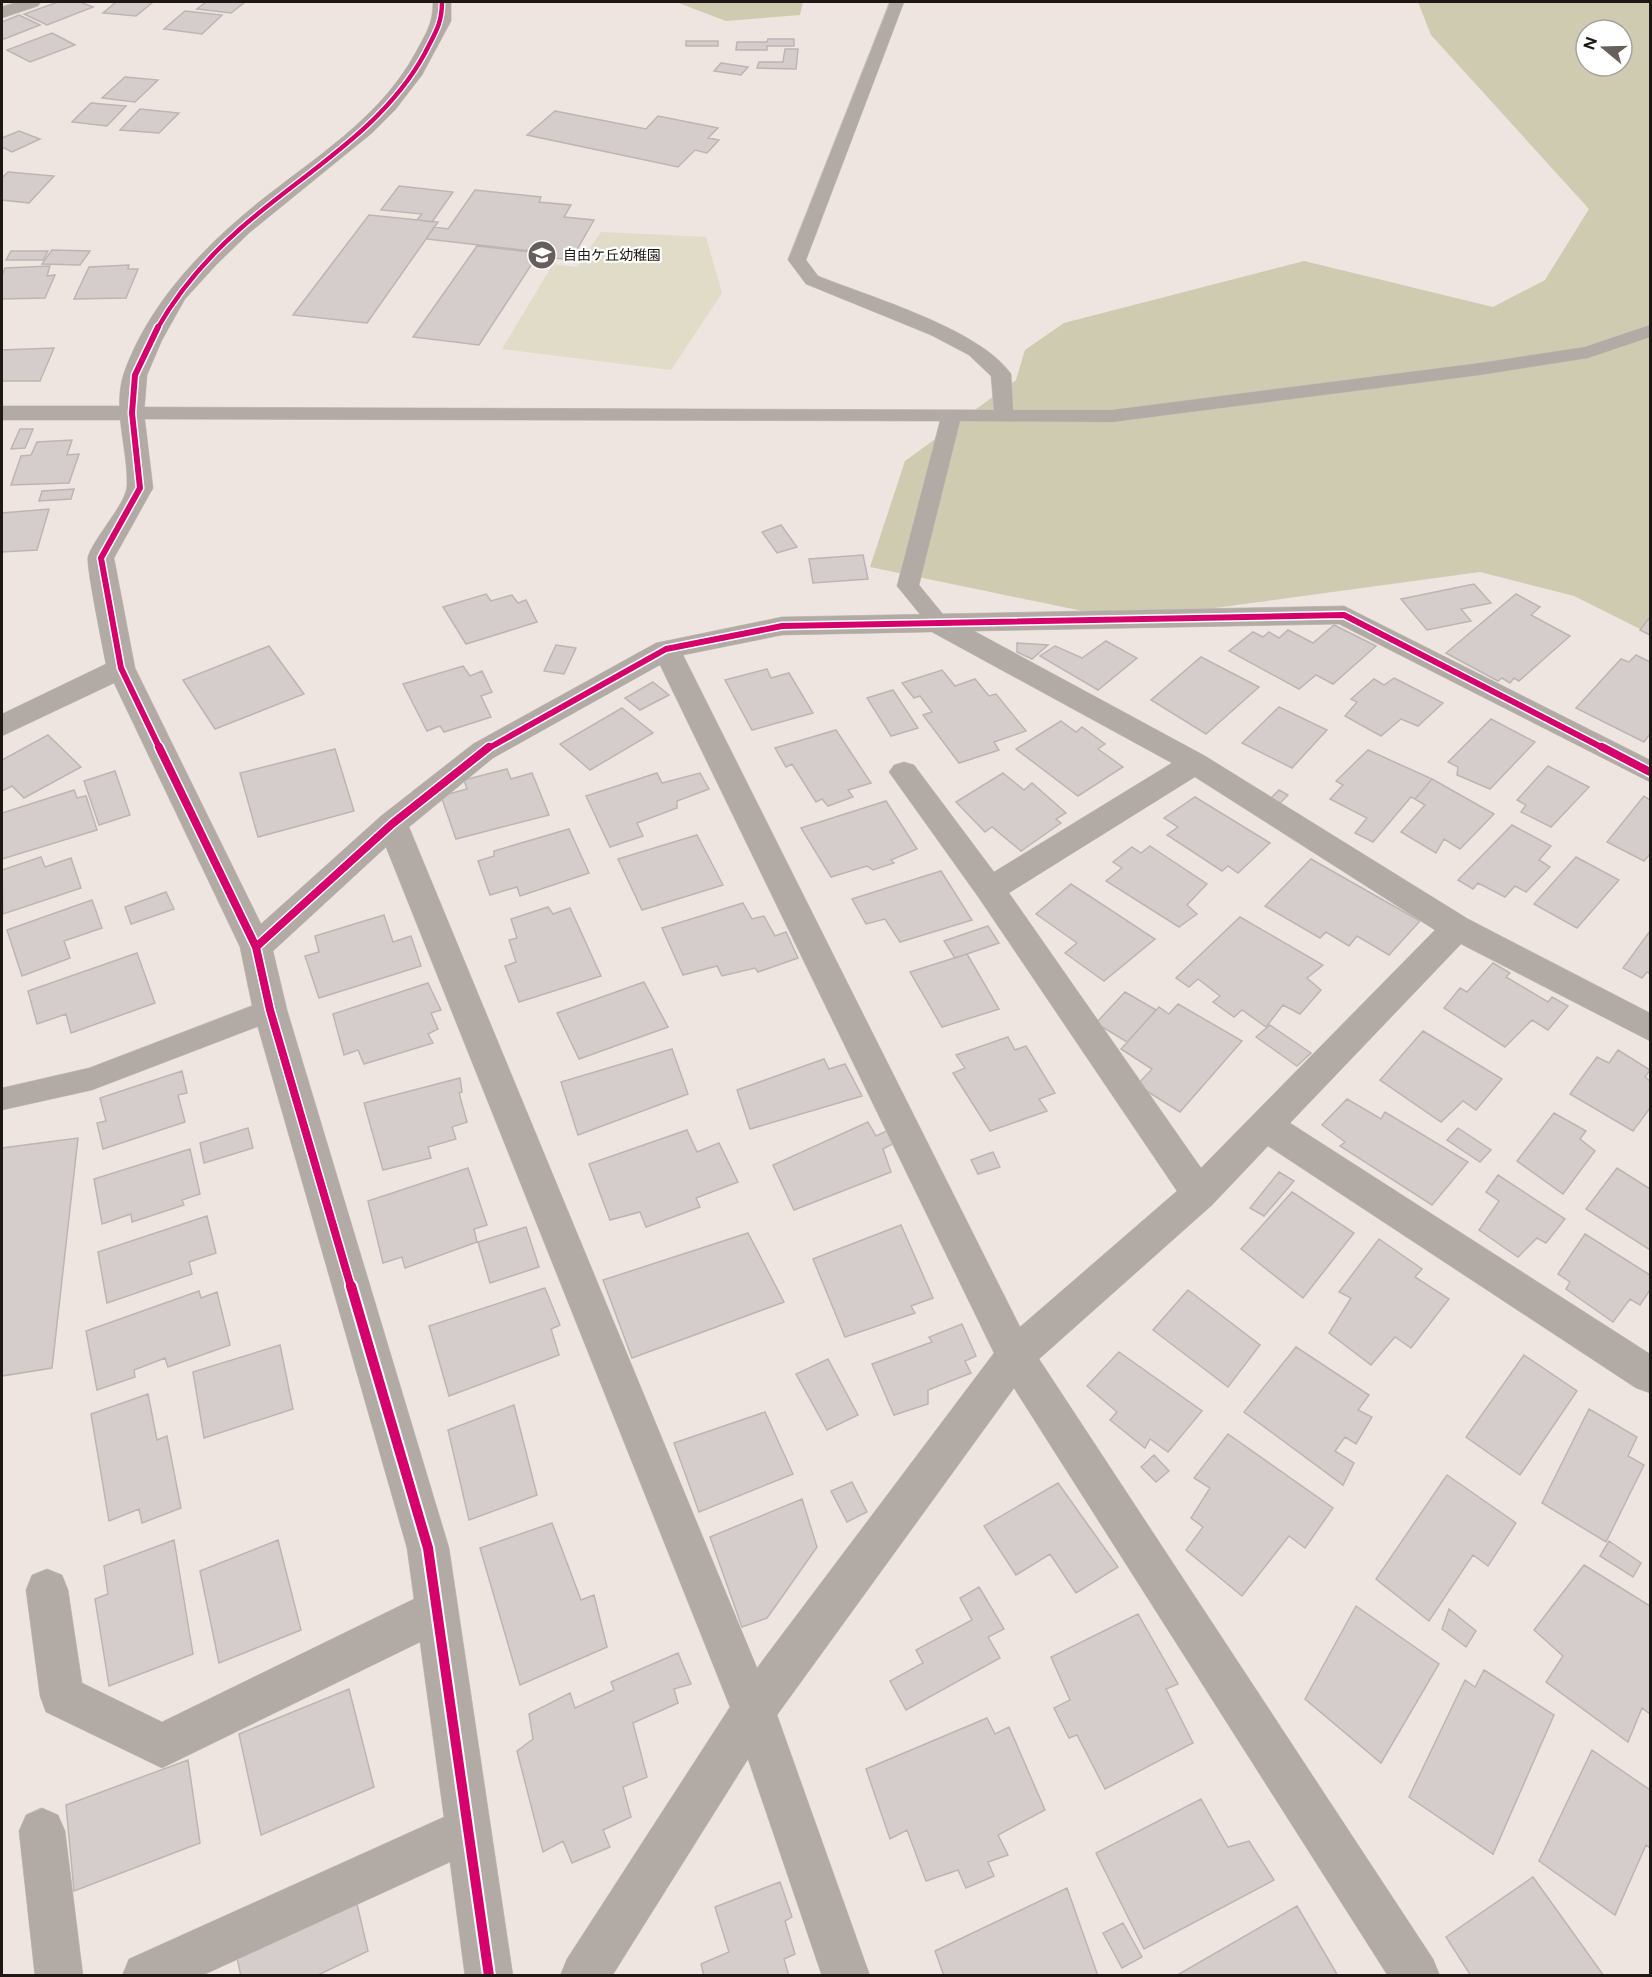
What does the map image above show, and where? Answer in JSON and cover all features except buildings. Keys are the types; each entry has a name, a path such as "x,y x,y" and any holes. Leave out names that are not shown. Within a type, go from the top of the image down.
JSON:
{"street":[{"path":"2,13 32,2"},
{"path":"442,2 442,21 413,75 388,106 365,129 241,228 176,296 150,340 135,375 132,413 140,488 101,558 121,668 256,947 270,1010 428,1548 489,1976"},
{"path":"2,413 132,413"},
{"path":"256,947 392,824 483,751 666,649 782,626 1344,615 1650,772"},
{"path":"940,624 1195,763 1457,928 1650,1028"},
{"path":"666,649 1015,1356 1416,1976"},
{"path":"2,726 121,668"},
{"path":"990,890 1195,763"},
{"path":"904,772 990,890 1198,1194"},
{"path":"392,824 753,1710 846,1976"},
{"path":"584,1976 753,1710 1015,1356 1198,1194 1457,928"},
{"path":"1264,1125 1650,1374"},
{"path":"47,1590 62,1696 162,1746 436,1611"},
{"path":"146,1976 468,1830"},
{"path":"42,1831 59,1976"}],"lane":[{"path":"897,2 797,260 812,280 938,331 976,351 1001,374 1004,417"},
{"path":"132,413 1112,416 1480,369 1588,352 1650,331"},
{"path":"940,624 908,586 951,417"},
{"path":"2,1099 92,1078 270,1010"}],"shaded area":[{"path":"676,2 803,2 800,15 726,21"},
{"path":"1418,2 1650,2 1650,634 1574,596 1480,572 1126,620 870,567 905,461 1016,380 1025,350 1064,323 1304,261 1493,307 1545,280 1589,209 1431,35"},
{"path":"601,232 706,237 722,293 671,370 502,349 553,264 577,267"}],"cycle path":[{"path":"442,2 442,21 413,75 388,106 365,129 241,228 176,296 150,340 135,375 132,413 140,488 101,558 121,668 256,947 270,1010 428,1548 489,1976"},
{"path":"256,947 392,824 483,751 666,649 782,626 1344,615 1650,772"}],"place":[{"name":"自由ケ丘幼稚園","path":"542,255"}]}
